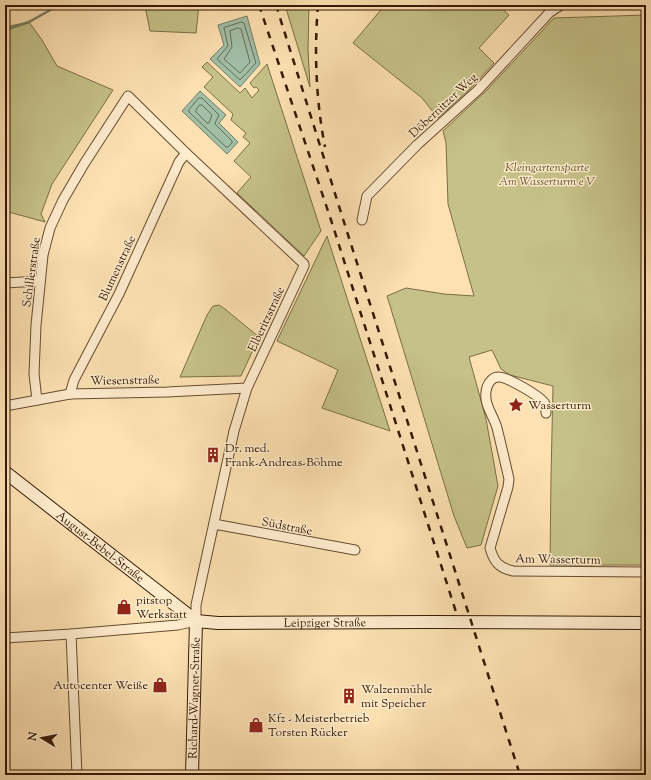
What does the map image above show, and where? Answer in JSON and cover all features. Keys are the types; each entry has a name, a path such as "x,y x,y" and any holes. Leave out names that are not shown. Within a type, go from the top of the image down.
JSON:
{"street":[{"name":"Döbernitzer Weg","path":"362,220 367,196 417,145 478,90 550,12 561,5"},
{"name":"Elberitzstraße","path":"128,96 304,264 247,388 234,431 196,605 196,621"},
{"name":"Schillerstraße","path":"36,400 34,374 36,326 43,255 50,228 63,200 84,164 128,96"},
{"name":"Blumenstraße","path":"70,394 74,380 119,294 180,162 186,153"},
{"path":"5,283 40,281"},
{"name":"Am Wasserturm","path":"546,413 545,403 508,378 498,377 492,379 488,386 486,398 489,412 496,426 509,479 508,487 491,543 490,548 492,558 498,565 513,571 646,572"},
{"name":"Wiesenstraße","path":"5,406 70,394 167,392 247,388"},
{"name":"August-Bebel-Straße","path":"5,472 196,621"},
{"name":"Südstraße","path":"214,524 355,550"},
{"name":"Leipziger Straße","path":"5,638 178,625 196,621 218,623 646,623"},
{"name":"Richard-Wagner-Straße","path":"192,775 196,621"},
{"path":"71,634 77,775"}],"green space":[{"path":"143,5 199,5 196,33 150,31 145,6"},
{"path":"285,5 309,5 308,49 310,87"},
{"path":"385,5 498,5 509,15 479,48 494,63 470,89 438,118 422,98 353,43"},
{"name":"Kleingartensparte Am Wasserturm e V","path":"646,15 646,565 550,565 553,386 510,375 501,369 492,350 469,357 486,419 498,486 481,545 467,548 454,516 387,296 406,288 444,294 474,296 448,204 446,143 443,131 487,90 554,18"},
{"path":"29,22 42,40 57,66 113,90 52,184 41,214 45,222 5,211 5,27"},
{"path":"207,62 240,93 245,88 252,98 259,90 256,87 254,88 250,83 267,64 321,231 304,256 237,193 251,177 234,161 250,143 243,137 246,133 231,120 233,114 204,87 213,77 202,67"},
{"path":"327,236 390,431 322,408 338,370 277,341"},
{"path":"219,305 259,337 241,376 180,377 207,315 213,306"}],"water":[{"path":"247,16 260,64 240,87 210,59 224,45 218,25"},
{"path":"200,91 226,115 219,123 238,142 227,154 182,111"}],"waterway":[{"path":"5,30 29,22 59,5"}],"railway":[{"path":"259,5 331,220 456,612"},
{"path":"276,5 520,775"},
{"path":"318,5 316,41 317,76 325,147"}],"place":[{"name":"Wasserturm","path":"516,405"},
{"name":"Dr. med. Frank-Andreas-Böhme","path":"213,455"},
{"name":"pitstop Werkstatt","path":"124,607"},
{"name":"Autocenter Weiße","path":"160,685"},
{"name":"Walzenmühle mit Speicher","path":"349,696"},
{"name":"Kfz - Meisterbetrieb Torsten Rücker","path":"256,725"}]}
